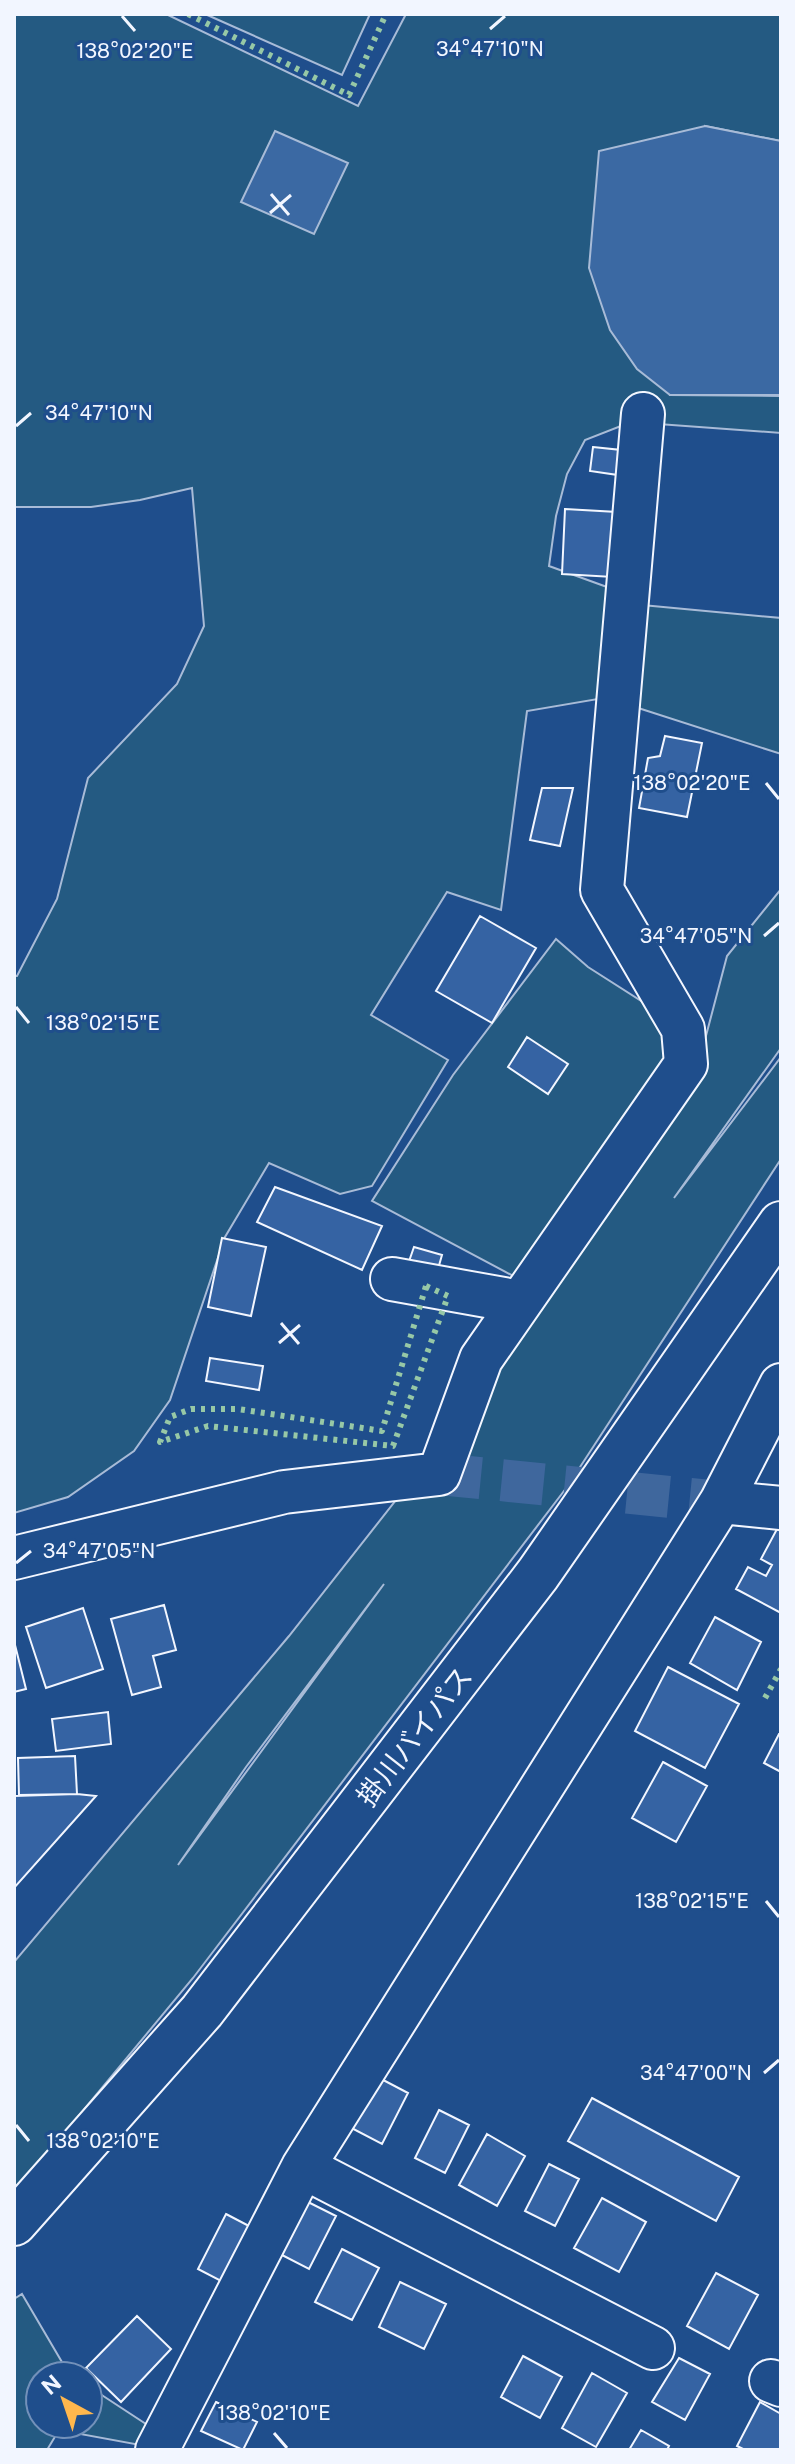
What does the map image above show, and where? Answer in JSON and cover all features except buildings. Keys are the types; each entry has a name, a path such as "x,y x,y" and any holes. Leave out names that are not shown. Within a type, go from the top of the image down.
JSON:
{"highway":[{"name":"掛川バイパス","path":"14,2223 202,2011 452,1687 538,1574 781,1224"}],"street":[{"path":"14,1558 284,1492 439,1474 481,1359 686,1064 683,1029 602,890 643,414"},
{"path":"392,1279 520,1302"},
{"path":"157,2450 303,2167 721,1502 781,1385"},
{"path":"721,1502 781,1508"},
{"path":"303,2167 653,2348"}],"shaded area":[{"path":"14,14 166,14 358,106 406,14 781,14 781,141 705,126 670,395 781,396 781,433 631,422 585,440 567,474 556,516 549,566 607,587 604,698 527,711 501,910 447,892 371,1015 448,1060 372,1186 340,1194 269,1163 225,1237 170,1400 134,1451 68,1497 14,1513 14,976 17,976 57,899 88,778 177,684 204,626 192,488 91,507 14,507"},
{"path":"205,14 370,14 342,75"},
{"path":"705,126 781,141 781,395 670,395 637,369 610,330 589,268 599,151"},
{"path":"275,131 348,163 314,234 241,202"},
{"path":"642,605 781,618 781,754 632,706"},
{"path":"781,889 781,1048 674,1198 781,1057 781,1159 567,1487 193,1978 14,2194 14,1962 289,1636 411,1481 459,1483 468,1472 445,1471 481,1397 697,1070 727,956","holes":["384,1584 178,1865 246,1767"]},
{"path":"556,939 588,967 671,1020 664,1075 517,1278 372,1201 453,1075"},
{"path":"22,2294 61,2360 24,2360 24,2440 53,2440 47,2450 14,2450 14,2299"},
{"path":"104,2396 152,2428 140,2445 104,2438"}],"tunnel":[{"path":"439,1474 721,1502"}],"hedge":[{"path":"188,14 349,95 386,14"},
{"path":"426,1286 448,1296 393,1446 208,1426 160,1442 170,1417 191,1409 238,1409 382,1431 426,1286"},
{"path":"765,1698 781,1669"}]}
